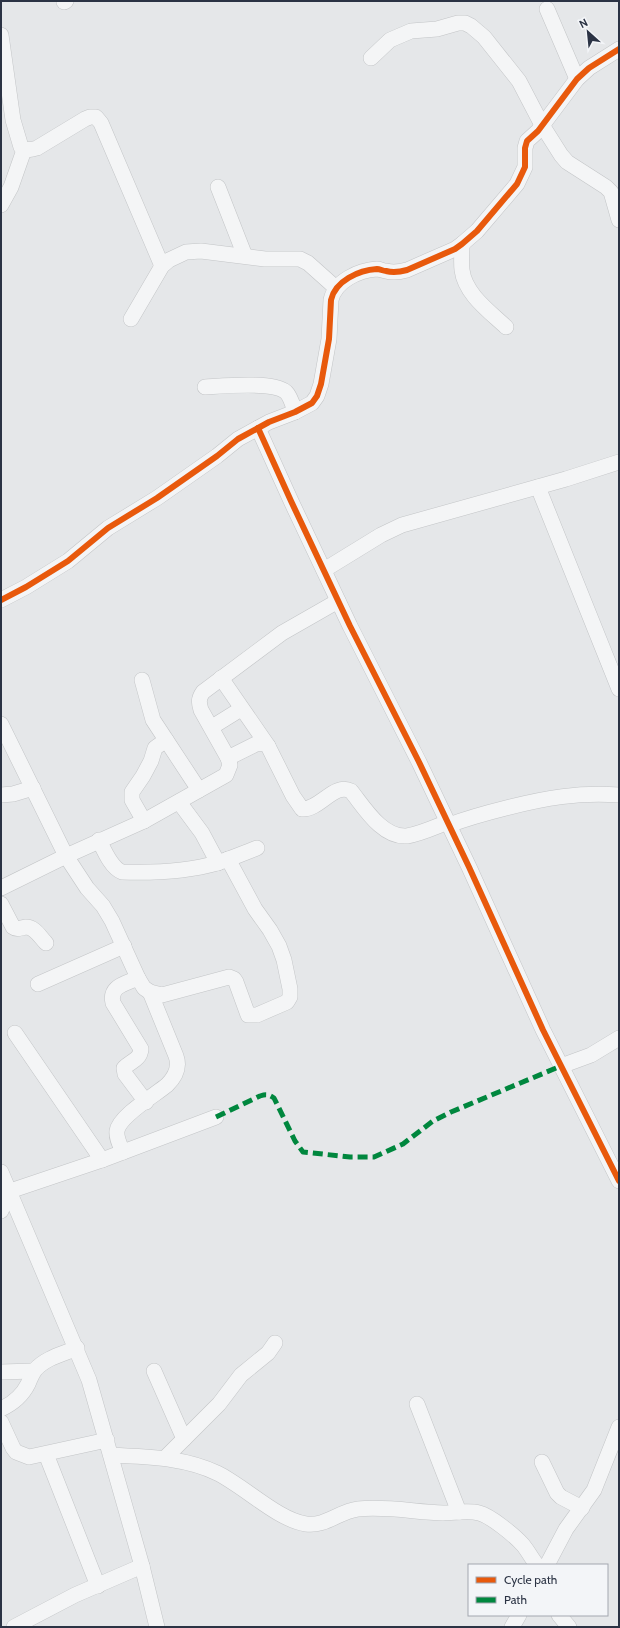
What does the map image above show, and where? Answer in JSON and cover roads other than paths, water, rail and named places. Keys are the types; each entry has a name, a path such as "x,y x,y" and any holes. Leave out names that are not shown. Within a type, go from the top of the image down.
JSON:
{"street":[{"path":"547,9 577,79"},
{"path":"371,58 384,45 397,36 411,31 437,29 465,23 478,32 512,71 519,81 542,125 567,162 606,187 611,192 619,220"},
{"path":"1,35 13,120 20,147 24,150 37,148 84,119 96,117 101,123 162,266"},
{"path":"1,600 26,587 68,561 108,528 156,498 217,456 238,439 269,422 295,412 312,403 317,396 321,384 329,339 331,300 332,294 336,288 348,278 373,270 399,272 407,270 462,244 477,231 517,184 525,167 525,148 527,141 538,131 577,79 589,68 619,49"},
{"path":"1,205 11,186 24,150"},
{"path":"218,187 245,256"},
{"path":"462,244 462,271 468,287 477,299 506,327"},
{"path":"131,319 162,266 169,260 186,252 201,251 265,260 300,259 308,263 336,288"},
{"path":"206,387 240,385 273,387 286,392 295,412"},
{"path":"258,428 338,601 449,824 540,1023 619,1181"},
{"path":"324,570 381,535 402,525 538,487 619,462"},
{"path":"538,487 619,689"},
{"path":"1,888 99,840 144,820 226,775 230,765 228,758 201,710 199,697 221,678 292,626 338,601"},
{"path":"221,678 268,746 293,796 302,809 311,808 339,790 347,788 351,790 380,825 393,834 406,836 470,817 553,797 597,793 619,794"},
{"path":"142,680 151,716 199,790"},
{"path":"212,728 241,708"},
{"path":"1,724 66,856 87,888 103,906 144,988 150,992 162,995 229,977 234,979 236,982 248,1015 257,1016 287,1002 290,996 284,960 279,946 270,930 223,861 179,802"},
{"path":"144,820 132,800 132,792 151,761 155,748 166,740"},
{"path":"228,758 260,743 264,743 268,746"},
{"path":"1,795 13,794 33,788"},
{"path":"99,840 112,864 118,871 122,872 158,872 199,867 223,861 257,848"},
{"path":"1,904 13,927 16,929 28,927 33,928 46,943"},
{"path":"38,984 124,946"},
{"path":"138,978 115,989 112,994 112,998 113,1003 141,1049 141,1055 124,1068 125,1074 146,1102"},
{"path":"123,1152 118,1138 117,1130 119,1124 127,1115 146,1102 171,1081 176,1073 178,1061 150,992"},
{"path":"16,1033 102,1160"},
{"path":"561,1066 591,1056 619,1038"},
{"path":"1,1212 10,1191 102,1160 216,1117"},
{"path":"1,1172 77,1348 89,1380 142,1566 157,1627"},
{"path":"165,1458 219,1404 240,1375 268,1353 275,1343"},
{"path":"1,1409 13,1403 18,1398 24,1391 33,1371 43,1362 77,1348"},
{"path":"1,1372 33,1371"},
{"path":"154,1371 184,1439"},
{"path":"417,1404 459,1512"},
{"path":"1,1422 16,1452 29,1457 107,1440"},
{"path":"548,1564 566,1529 594,1490 619,1427"},
{"path":"46,1454 98,1586"},
{"path":"111,1455 165,1458 184,1462 217,1473 277,1512 294,1521 307,1524 326,1522 349,1511 358,1509 378,1508 443,1513 479,1513 494,1522 522,1545 536,1564"},
{"path":"542,1462 557,1493 561,1497 582,1508"},
{"path":"14,1627 142,1566"},
{"path":"512,1627 518,1616"},
{"path":"560,1616 569,1627"}]}
